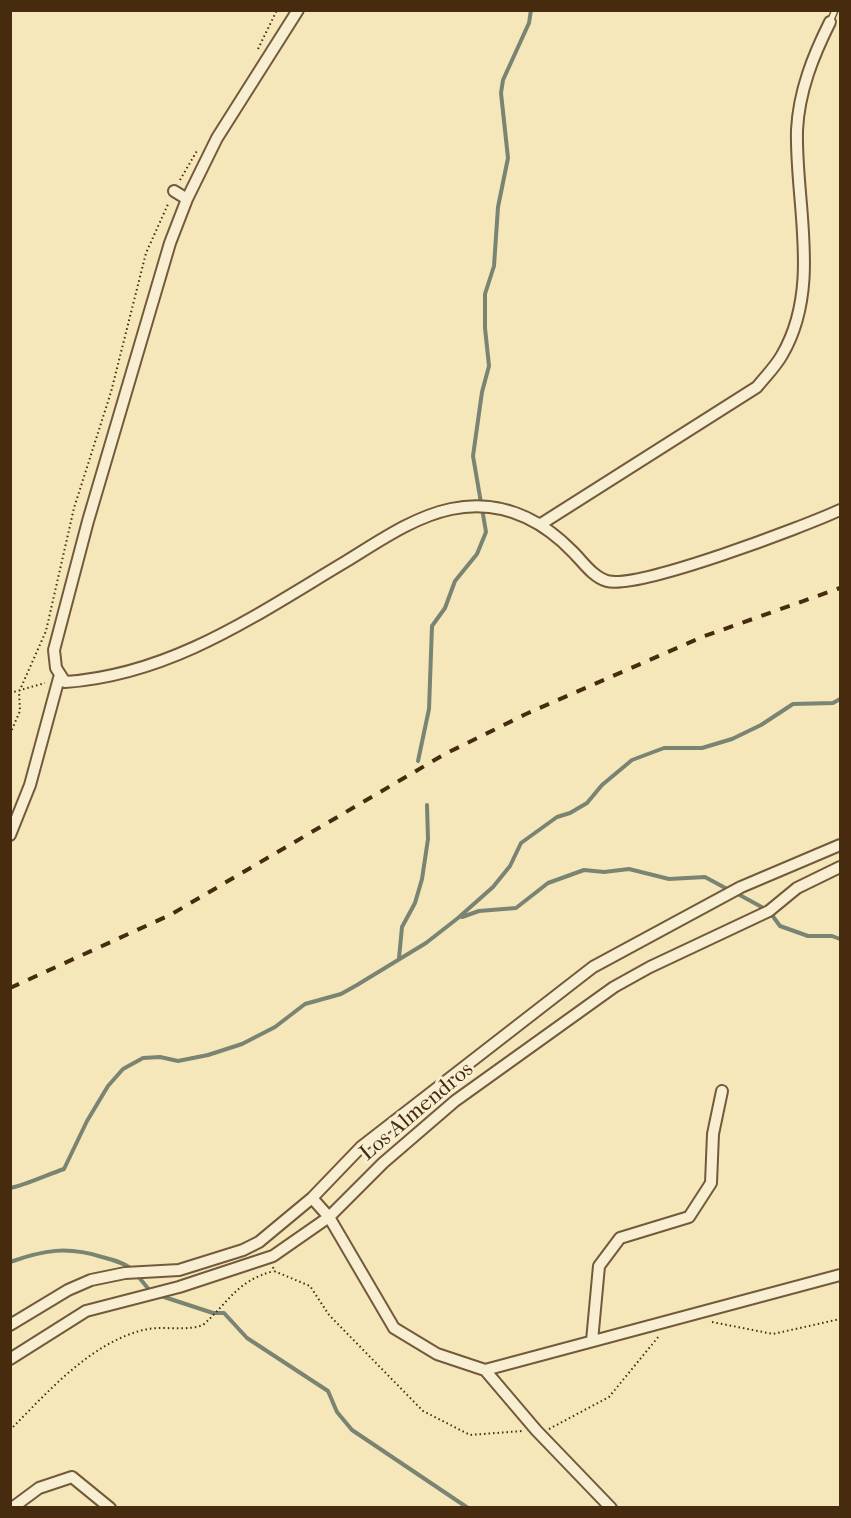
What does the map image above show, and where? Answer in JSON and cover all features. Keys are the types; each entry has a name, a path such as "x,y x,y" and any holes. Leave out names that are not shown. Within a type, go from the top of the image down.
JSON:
{"street":[{"path":"10,835 30,785 59,678 54,650 88,521 170,243 187,199 217,138 298,10"},
{"path":"541,524 757,387 783,355 802,302 804,263 797,129 802,93 812,57 830,22"},
{"path":"174,191 187,199"},
{"path":"59,678 65,682 121,676 185,654 232,630 358,554 426,517 451,509 487,507 519,513 556,535 596,575 608,581 621,582 646,578 781,534 840,510"},
{"name":"Los Almendros","path":"10,1325 52,1299 91,1280 125,1273 179,1269 243,1250 285,1223 361,1147 594,967 741,886 840,845"},
{"name":"Los Almendros","path":"10,1359 57,1328 96,1307 179,1287 264,1260 292,1244 329,1217 383,1163 455,1101 614,987 650,966 769,911 797,888 840,867"},
{"path":"592,1341 599,1266 621,1238 688,1217 711,1184 712,1134 722,1091"},
{"path":"312,1198 329,1217 394,1328 437,1354 484,1370 611,1508"},
{"path":"484,1370 840,1275"},
{"path":"12,1508 39,1488 72,1477 110,1508"}],"lane":[{"path":"830,22 835,10"}],"path":[{"path":"10,693 19,693 59,678"},
{"path":"10,734 20,711 19,693"},
{"path":"10,1430 47,1393 96,1352 123,1335 150,1328 196,1328 203,1325 236,1288 253,1278 273,1271"}],"waterway":[{"path":"418,761 429,709 432,626 445,608 455,581 477,554 486,532 473,456 482,392 489,366 485,328 485,294 494,266 498,207 508,158 501,93 503,80 529,23 531,10"},
{"path":"10,1188 64,1169 87,1121 108,1086 123,1069 143,1058 160,1057 178,1061 208,1055 242,1044 275,1027 305,1004 341,994 426,943 493,887 510,866 521,843 557,817 570,813 587,803 602,785 632,760 664,748 702,748 732,739 761,725 793,704 833,703 840,699"},
{"path":"399,958 402,927 415,903 422,879 428,839 427,805"},
{"path":"462,917 479,911 516,908 548,883 584,870 604,872 629,869 669,879 705,877 729,890"},
{"path":"736,893 769,911 780,926 808,936 832,936 840,939"},
{"path":"10,1262 45,1252 78,1251 110,1259 132,1269"},
{"path":"137,1275 151,1292"},
{"path":"158,1295 213,1313 224,1313 247,1338 328,1391 337,1412 352,1430 468,1508"}],"railway":[{"path":"10,988 170,915 445,754 526,714 702,637 840,588"}]}
